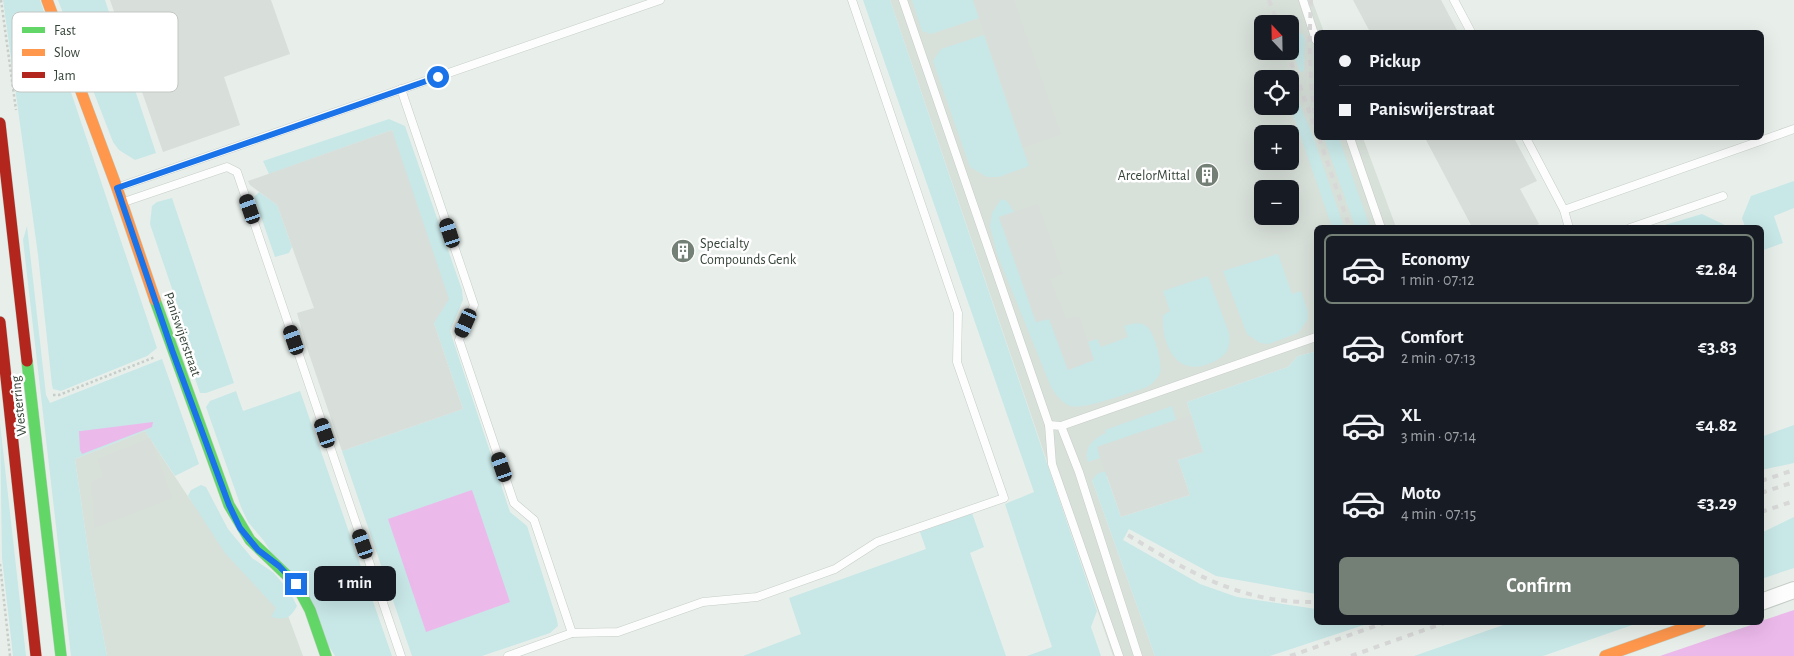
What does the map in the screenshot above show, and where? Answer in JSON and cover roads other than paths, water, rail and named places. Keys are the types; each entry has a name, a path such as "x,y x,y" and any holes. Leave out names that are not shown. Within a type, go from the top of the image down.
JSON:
{"main road":[{"name":"Paniswijerstraat","path":"47,0 51,12"},
{"name":"Paniswijerstraat","path":"81,92 229,505 240,528 258,550 279,566 296,584 308,607 326,656"},
{"name":"Westerring","path":"0,123 61,656"},
{"name":"Westerring","path":"0,322 36,656"},
{"path":"1605,656 1693,625"}],"street":[{"path":"1764,601 1794,590"}],"lane":[{"path":"117,188 660,0"},
{"path":"508,656 572,633 618,632 703,602 757,597 835,569 877,542 1004,498 957,362 958,313 852,0"},
{"path":"903,0 1049,425 1052,464 1119,656"},
{"path":"1303,0 1314,34"},
{"path":"1454,0 1470,30"},
{"path":"401,89 474,305 458,340 514,503 534,520 572,633"},
{"path":"1764,140 1794,129"},
{"path":"1351,140 1380,225"},
{"path":"1527,140 1564,210 1568,225"},
{"path":"1564,210 1763,140"},
{"path":"122,203 227,167 237,172 401,656"},
{"path":"1639,225 1723,196"},
{"path":"1049,425 1061,426 1314,338"},
{"path":"1061,426 1079,472 1138,656"}],"railway":[{"path":"1269,0 1275,15"},
{"path":"1311,0 1310,60 1314,106"},
{"path":"1290,60 1314,125"},
{"path":"1320,140 1349,225"},
{"path":"1764,480 1794,470"},
{"path":"1764,492 1794,482"},
{"path":"1764,511 1794,501"},
{"path":"1128,535 1172,561 1217,583 1264,598 1314,602"},
{"path":"1290,656 1378,625"},
{"path":"1351,656 1439,625"}],"place":[{"name":"ArcelorMittal","path":"1207,175"},
{"name":"Specialty Compounds Genk","path":"683,251"}]}
